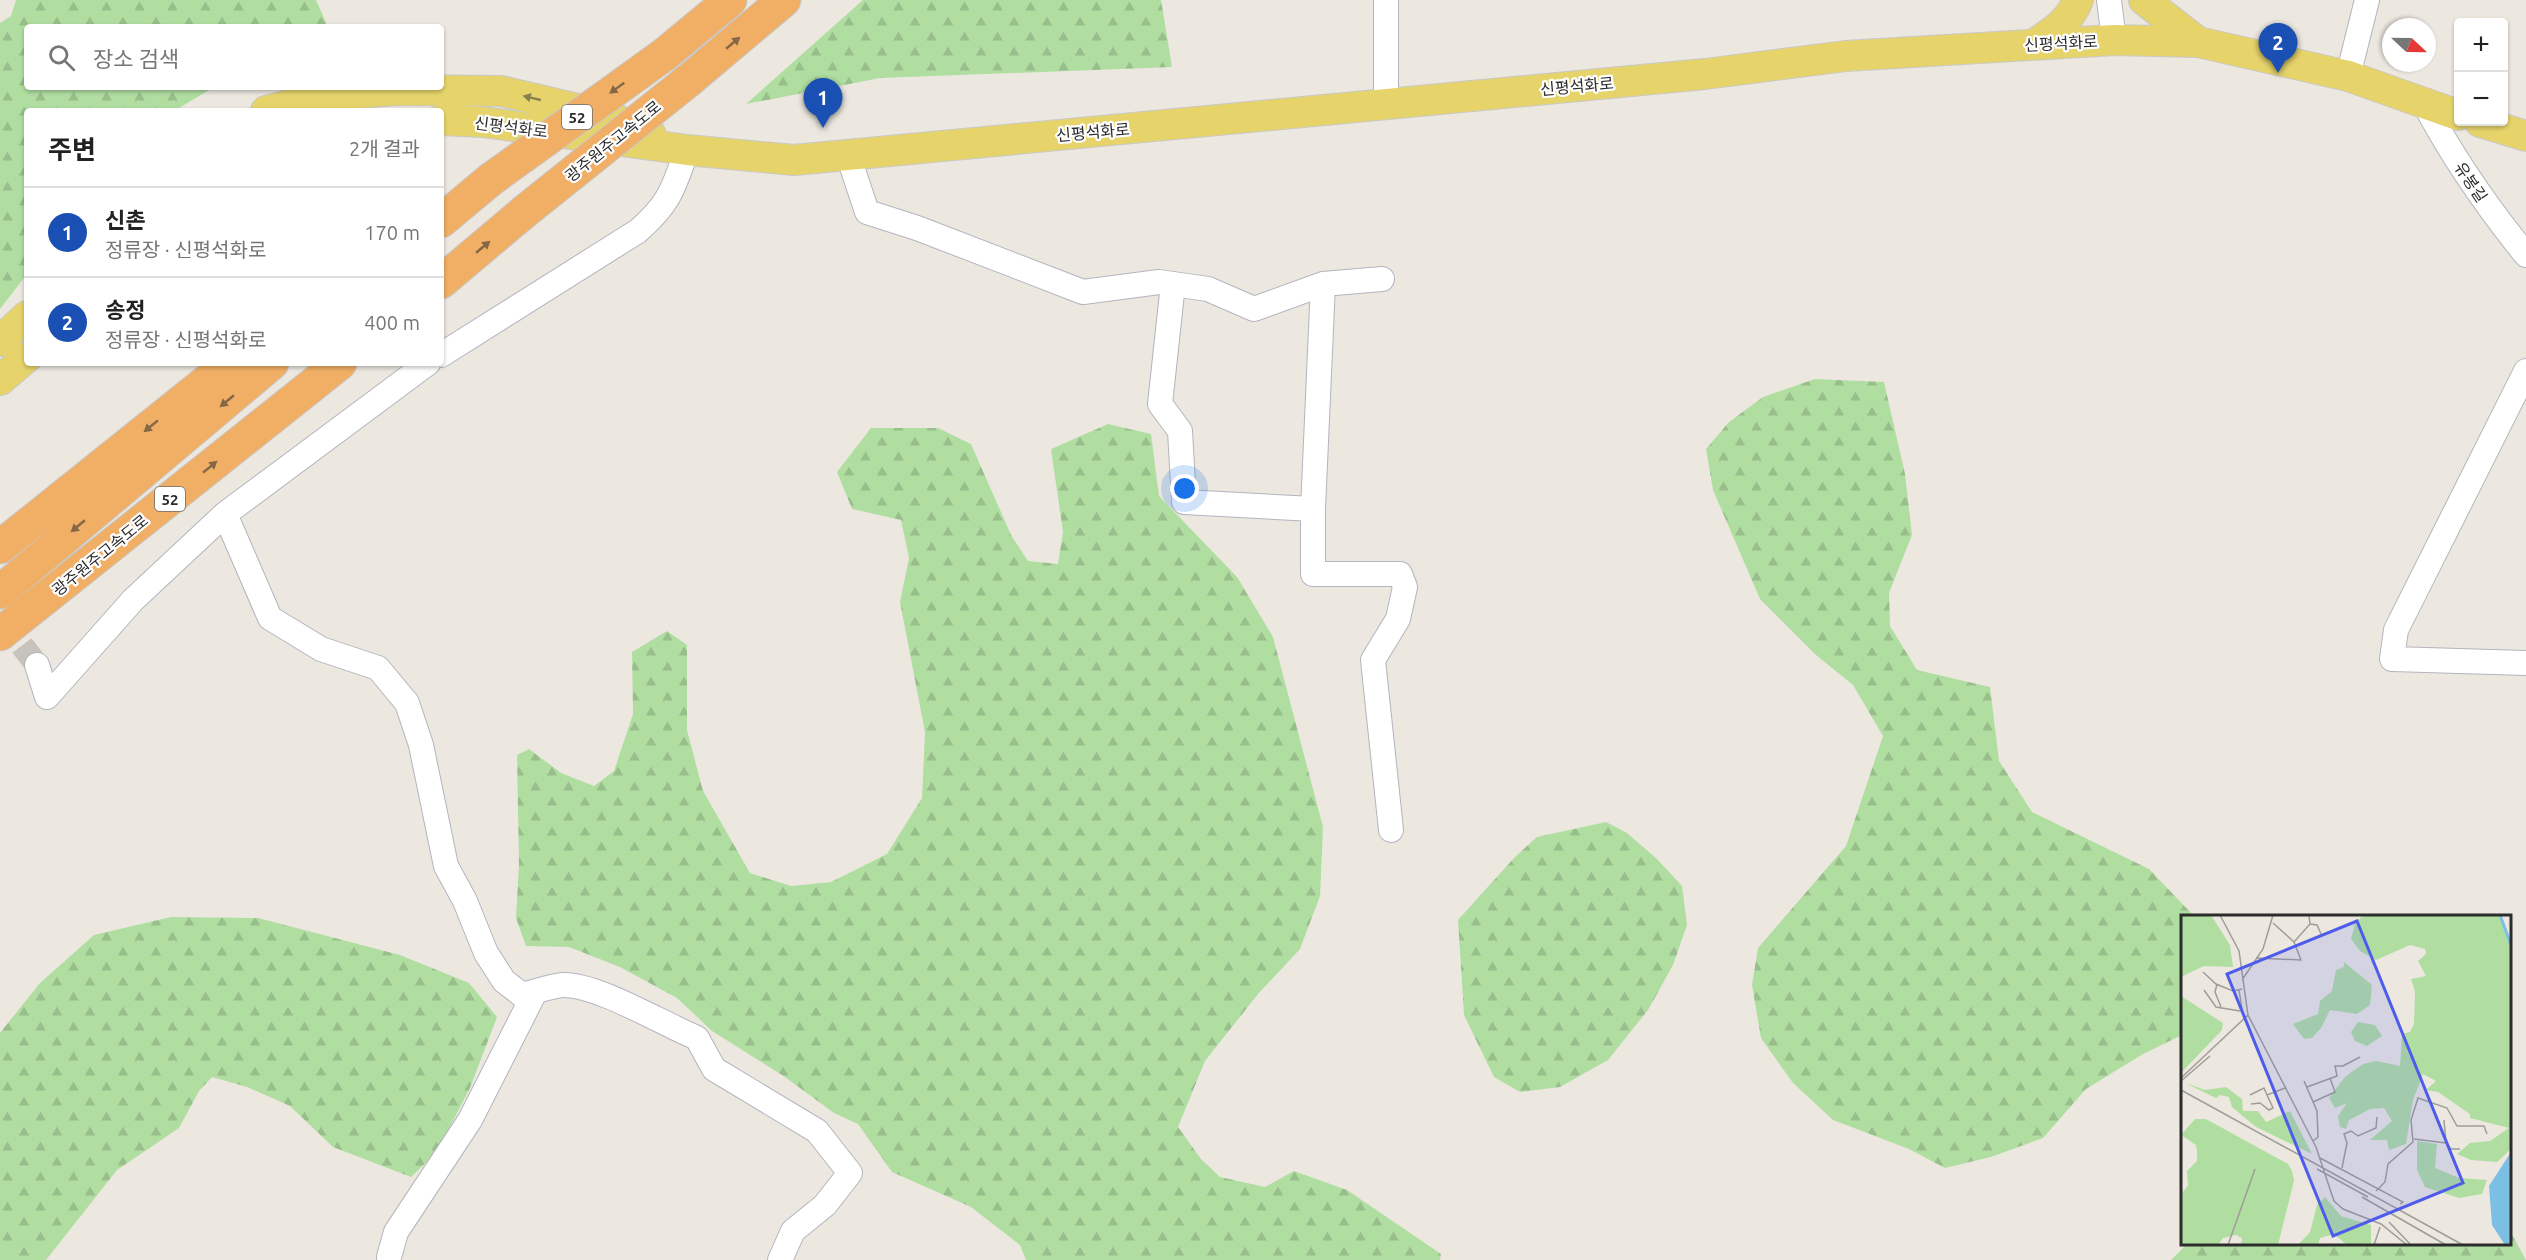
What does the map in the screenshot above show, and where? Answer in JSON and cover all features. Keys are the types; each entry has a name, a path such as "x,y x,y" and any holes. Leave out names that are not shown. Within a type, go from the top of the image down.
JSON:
{"highway":[{"name":"52","path":"448,214 490,180 665,54 729,0"},
{"name":"광주원주고속도로","path":"444,279 784,0"},
{"path":"0,547 226,366"},
{"name":"52","path":"0,592 268,366"},
{"name":"광주원주고속도로","path":"0,634 336,366"}],"main road":[{"path":"2034,44 2056,30 2073,11 2078,0"},
{"path":"2144,0 2198,42"},
{"name":"신평석화로","path":"444,120 483,122 687,150 794,160 1705,74 1846,56 2114,40 2198,42 2348,76 2454,114"},
{"name":"신평석화로","path":"278,108 324,96 395,90 501,91 608,116 687,150"},
{"path":"2493,126 2526,136"},
{"path":"0,341 24,319"},
{"path":"0,380 24,360"}],"street":[{"path":"1386,0 1386,104"},
{"path":"2109,0 2114,40"},
{"path":"2348,76 2367,0"},
{"name":"유봉길","path":"2424,103 2447,147 2473,186 2526,255"},
{"path":"444,353 638,231 661,211 673,190 687,150"},
{"path":"848,155 867,212 918,228 1083,292 1160,282 1208,289 1254,309 1323,284 1382,279"},
{"path":"1173,284 1160,404 1180,431 1184,502 1313,509"},
{"path":"1323,284 1313,509 1313,574 1400,574 1405,587 1398,619 1373,660 1391,830"},
{"path":"37,665 47,697 133,600 225,514 424,366"},
{"path":"2526,371 2396,630 2392,659 2526,663"},
{"path":"225,514 270,618 321,649 378,668 407,703 421,746 446,866 465,901 486,952 504,981 522,995 563,985 606,995 661,1023 697,1038 714,1069 817,1131 850,1173 825,1205 793,1231 780,1260"},
{"path":"386,1259 396,1232 470,1120 536,992"}],"green space":[{"path":"16,0 316,0 327,24 24,24 24,90 209,90 179,108 24,108 24,278 0,309 0,23 11,16"},
{"path":"863,0 1161,0 1172,67 880,78 746,104"},
{"path":"1815,379 1884,382 1905,474 1912,535 1889,593 1890,626 1917,670 1990,687 1999,761 2032,812 2149,869 2193,915 2181,915 2181,1035 2143,1054 2086,1089 2043,1138 1991,1157 1945,1168 1909,1149 1833,1120 1793,1083 1761,1038 1752,985 1758,948 1846,846 1883,736 1853,685 1816,655 1760,599 1713,490 1706,449 1729,422 1763,397"},
{"path":"1108,424 1151,434 1159,496 1237,577 1273,637 1323,827 1320,896 1300,949 1258,994 1205,1061 1178,1127 1201,1159 1220,1177 1265,1187 1294,1171 1347,1190 1441,1254 1440,1260 1026,1260 1020,1245 971,1207 892,1172 858,1124 834,1113 785,1077 712,1031 677,998 620,967 569,947 526,946 516,918 519,863 517,755 529,749 561,773 594,786 614,771 633,714 632,652 667,631 687,645 687,730 703,791 750,873 791,886 831,882 887,854 922,798 925,732 900,602 909,558 901,520 852,509 837,472 871,428 938,428 971,444 1011,535 1028,561 1058,564 1063,532 1051,449"},
{"path":"1606,822 1627,833 1657,859 1682,886 1687,925 1673,965 1648,1010 1608,1060 1560,1087 1520,1092 1494,1077 1464,1015 1458,920 1514,858 1537,837"},
{"path":"171,917 258,918 400,955 469,983 497,1017 470,1088 437,1152 411,1177 333,1147 290,1106 247,1087 212,1077 199,1091 179,1128 117,1170 46,1260 0,1260 0,1033 40,983 94,935"},
{"path":"2511,1233 2526,1260 2171,1260 2186,1245 2511,1245"}],"tunnel":[{"path":"0,617 37,665"}],"place":[{"name":"송정","path":"2278,73"},
{"name":"신촌","path":"823,128"}]}
